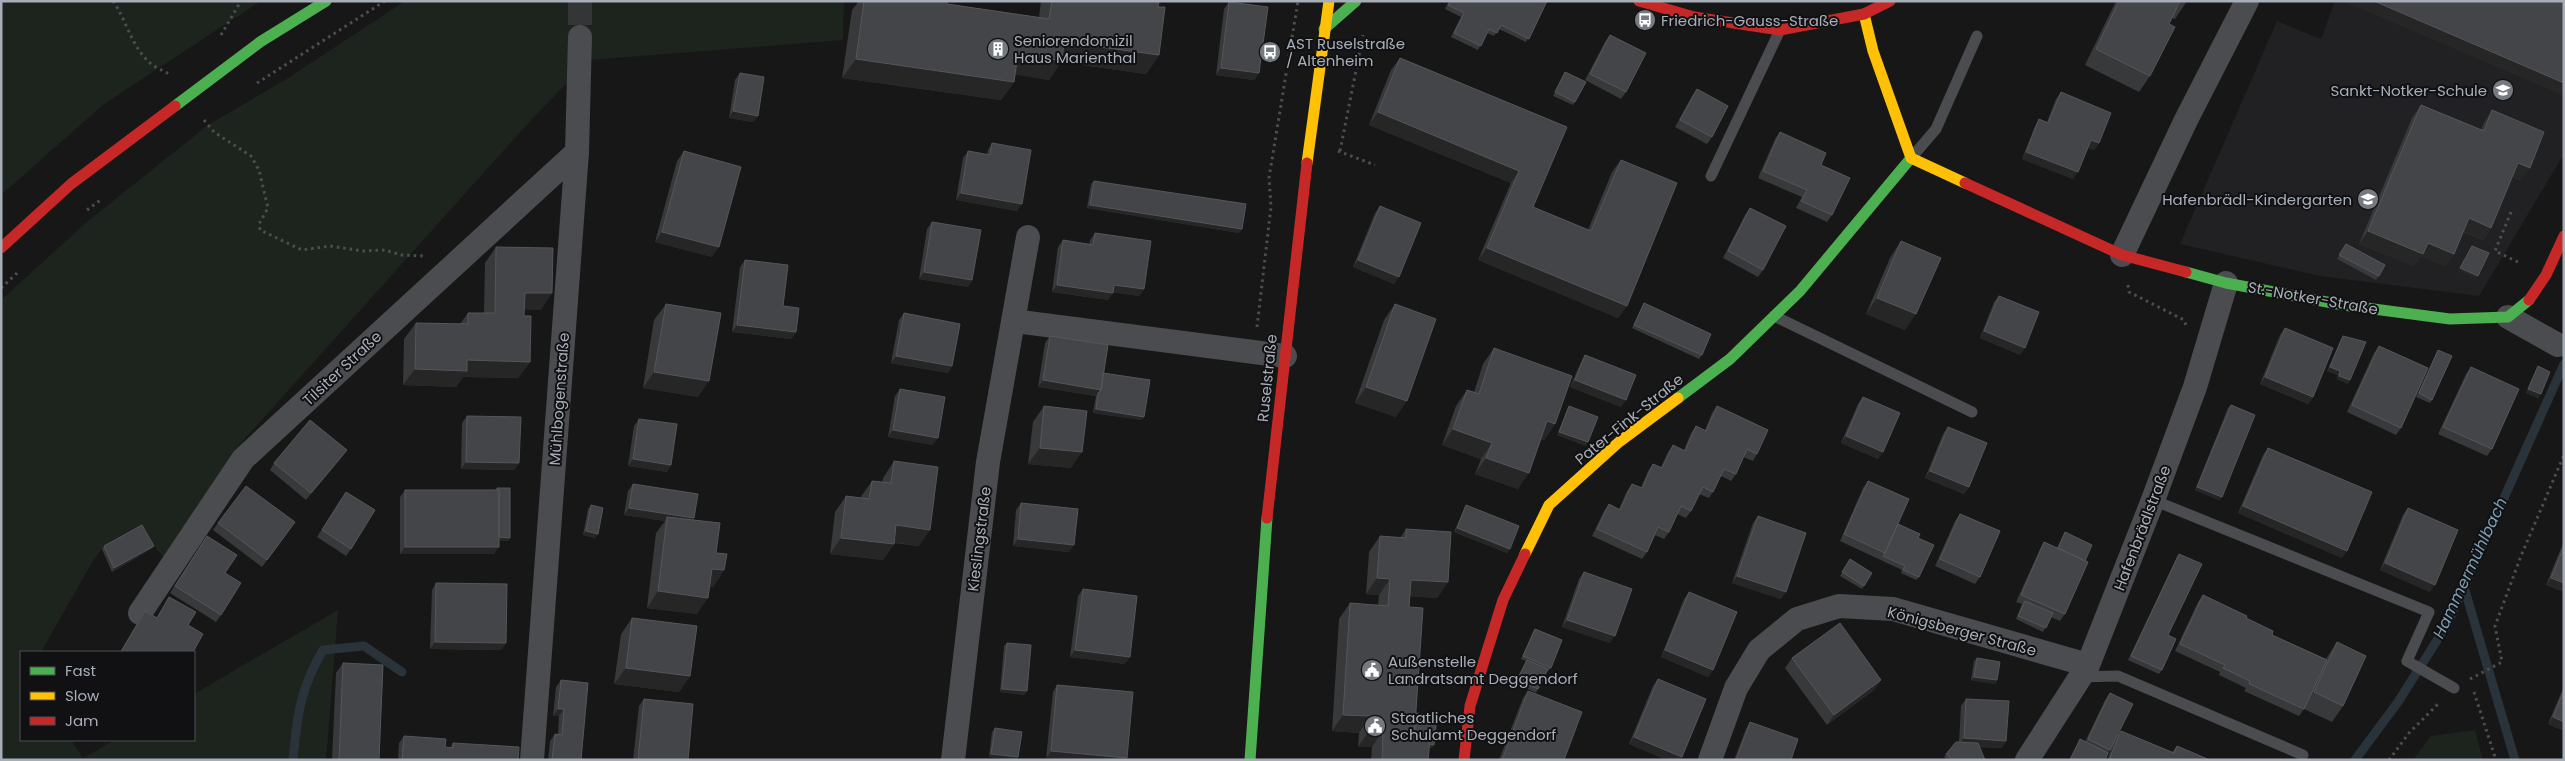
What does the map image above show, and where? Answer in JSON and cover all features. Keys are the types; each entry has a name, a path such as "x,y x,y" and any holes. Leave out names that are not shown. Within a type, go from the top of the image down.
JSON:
{"street":[{"path":"1,248 71,184 260,42 326,1"},
{"path":"1324,29 1356,1"},
{"path":"1640,1 1694,17 1780,30 1864,14 1890,1"},
{"path":"2122,255 2186,120 2247,1"},
{"name":"Ruselstraße","path":"1250,760 1263,552 1310,141 1329,2"},
{"path":"1864,14 1873,51 1911,158"},
{"name":"Mühlbogenstraße","path":"532,760 577,152 580,37"},
{"name":"Tilsiter Straße","path":"140,613 243,459 577,152"},
{"name":"St.-Notker-Straße","path":"1911,158 1950,174 2122,255 2226,283 2343,305 2450,319 2508,318 2558,345"},
{"name":"Pater-Fink-Straße","path":"1464,760 1470,706 1503,600 1550,504 1620,442 1730,359 1800,291 1911,158"},
{"path":"2508,318 2528,302 2546,275 2564,236"},
{"name":"Kieslingstraße","path":"953,760 988,462 1028,237"},
{"name":"Hafenbrädlstraße","path":"2027,760 2084,671 2153,500 2203,359 2226,283"},
{"path":"1014,320 1285,356"},
{"name":"Königsberger Straße","path":"1710,760 1736,688 1759,650 1797,619 1839,606 1893,609 2084,671"}],"lane":[{"path":"1316,1 1329,2"},
{"path":"1711,176 1780,30"},
{"path":"1911,158 1936,129 1977,36"},
{"path":"1774,316 1972,412"},
{"path":"2153,500 2429,612 2407,661 2454,688"},
{"path":"2084,671 2118,676 2303,755"}],"path":[{"path":"113,1 120,12 133,43 151,64 174,77"},
{"path":"216,43 242,1"},
{"path":"250,87 385,1"},
{"path":"1258,315 1271,207 1269,178 1298,1"},
{"path":"1340,152 1364,27"},
{"path":"197,126 212,114"},
{"path":"204,120 214,132 251,156 259,170 268,208 259,224 260,230 302,250 330,246 363,251 385,250 401,255 426,256 451,268"},
{"path":"1310,141 1375,165"},
{"path":"82,215 105,197"},
{"path":"2511,212 2495,251 2546,275"},
{"path":"2122,255 2129,292 2184,320 2203,359"},
{"path":"1,288 23,268"},
{"path":"2389,760 2409,733 2454,688 2502,662 2495,626 2521,556 2564,455"},
{"path":"2470,680 2496,760"}],"shaded area":[{"path":"1,1 261,1 104,104 1,195"},
{"path":"405,1 844,1 843,40 589,60 532,119 232,453 164,558 140,529 102,549 94,559 42,651 20,651 20,741 72,741 83,758 113,741 195,741 195,693 338,610 326,760 1,760 1,300 88,221 208,125 285,80"},
{"name":"Hafenbrädl-Kindergarten","path":"2335,1 2564,1 2564,154 2479,296 2320,276 2180,244 2277,21 2321,39"},
{"path":"2475,730 2483,760 2413,760 2431,736"}],"building":[{"name":"Seniorendomizil Haus Marienthal","path":"864,1 947,1 947,4 1049,19 1052,1 1159,1 1158,7 1165,7 1159,55 1064,42 1062,61 1018,54 1014,82 856,59"},
{"path":"1450,1 1547,1 1529,39 1501,25 1497,33 1489,29 1481,46 1454,33 1464,13 1448,5"},
{"path":"2119,1 2180,1 2169,24 2175,27 2150,76 2096,49"},
{"path":"2374,1 2564,1 2564,83"},
{"path":"1229,2 1268,7 1259,73 1221,68"},
{"path":"1610,35 1646,53 1626,92 1590,74"},
{"path":"1400,58 1567,127 1533,207 1591,231 1621,160 1677,183 1627,306 1487,248 1519,171 1378,112"},
{"path":"1565,72 1586,82 1575,102 1555,92"},
{"path":"740,73 764,77 758,116 733,111"},
{"path":"1697,89 1728,106 1712,137 1680,120"},
{"path":"2061,92 2111,113 2099,143 2091,140 2078,172 2026,152 2039,119 2048,123"},
{"path":"2421,105 2484,131 2492,110 2544,132 2530,168 2518,163 2491,228 2469,218 2454,254 2428,243 2423,254 2368,231"},
{"path":"1780,132 1826,153 1821,165 1850,178 1832,215 1801,201 1807,190 1763,171"},
{"path":"992,143 1031,150 1022,204 961,193 968,151 990,155"},
{"path":"684,151 741,167 719,247 662,232"},
{"path":"1094,181 1246,204 1242,229 1090,205"},
{"path":"1380,206 1421,223 1399,277 1358,260"},
{"path":"1750,208 1786,226 1763,270 1728,251"},
{"path":"932,222 981,230 972,280 924,272"},
{"path":"1095,233 1151,241 1144,289 1114,285 1113,293 1057,285 1063,240 1093,245"},
{"path":"1901,241 1941,258 1916,314 1877,298"},
{"path":"2346,244 2385,265 2379,276 2339,255"},
{"path":"2472,246 2489,253 2478,276 2460,268"},
{"path":"496,247 553,248 552,293 525,293 524,316 531,316 530,362 467,360 467,371 415,369 416,323 468,324 468,313 495,313"},
{"path":"745,260 788,265 783,306 799,308 796,332 737,325"},
{"path":"1999,296 2039,312 2025,348 1984,331"},
{"path":"1644,303 1711,334 1702,355 1634,325"},
{"path":"666,304 721,313 709,381 654,372"},
{"path":"1395,304 1436,319 1407,401 1366,387"},
{"path":"904,313 960,324 952,366 896,356"},
{"path":"2285,328 2333,348 2313,397 2265,377"},
{"path":"1050,336 1108,345 1101,390 1043,380"},
{"path":"2343,336 2366,342 2350,380 2339,376 2340,371 2330,367"},
{"path":"2379,346 2428,368 2401,428 2352,405"},
{"path":"1494,348 1572,376 1555,424 1547,421 1529,473 1486,458 1492,443 1453,429 1467,390 1479,394"},
{"path":"2438,350 2452,356 2432,400 2419,393"},
{"path":"1585,355 1636,375 1626,400 1575,380"},
{"path":"2538,366 2550,372 2541,394 2528,389"},
{"path":"2471,367 2519,389 2492,449 2443,427"},
{"path":"1103,373 1150,380 1144,417 1096,409"},
{"path":"900,389 945,397 938,438 893,430"},
{"path":"1863,397 1900,413 1883,452 1846,436"},
{"path":"2231,405 2255,415 2222,497 2197,487"},
{"path":"1044,406 1087,411 1082,452 1040,448"},
{"path":"1569,406 1598,417 1588,442 1559,432"},
{"path":"1717,406 1768,430 1757,454 1747,449 1736,474 1724,469 1713,492 1703,487 1691,511 1681,506 1669,532 1658,527 1647,552 1597,529 1609,504 1620,510 1632,484 1642,488 1653,464 1662,468 1673,445 1685,451 1696,426 1706,431"},
{"path":"467,416 521,417 519,463 466,462"},
{"path":"639,419 677,424 671,465 633,459"},
{"path":"310,420 347,450 311,493 274,463"},
{"path":"1948,427 1987,443 1969,487 1930,471"},
{"path":"2268,448 2372,492 2347,551 2243,506"},
{"path":"894,461 938,467 930,530 896,525 894,544 841,538 846,496 869,499 872,481 891,483"},
{"path":"1868,481 1909,499 1885,553 1844,534"},
{"path":"633,484 698,494 694,518 629,508"},
{"path":"246,486 295,522 267,560 218,523"},
{"path":"497,488 510,488 510,538 499,537 499,490"},
{"path":"405,490 499,490 499,547 405,547"},
{"path":"346,492 375,510 351,549 322,530"},
{"path":"1021,503 1078,509 1074,545 1018,539"},
{"path":"591,505 603,508 598,534 586,531"},
{"path":"1466,505 1519,526 1510,549 1457,528"},
{"path":"2408,508 2458,530 2435,585 2385,563"},
{"path":"1960,514 2000,531 1980,577 1940,559"},
{"path":"1758,516 1806,533 1786,592 1737,576"},
{"path":"667,517 720,523 716,553 727,554 724,570 712,569 708,598 658,591"},
{"path":"1898,524 1920,534 1918,538 1934,545 1919,577 1903,570 1905,566 1883,556"},
{"path":"142,525 154,546 114,568 104,546"},
{"name":"Außenstelle Landratsamt Deggendorf","path":"1406,529 1451,532 1448,582 1411,580 1409,607 1423,608 1414,739 1430,740 1428,760 1382,760 1383,731 1369,731 1370,716 1343,715 1350,603 1388,606 1390,579 1377,578 1380,536 1406,538"},
{"path":"2065,532 2092,545 2085,561 2058,548"},
{"path":"207,536 237,555 225,573 241,583 221,615 175,586"},
{"path":"2044,542 2088,562 2065,614 2021,595"},
{"path":"2564,546 2564,583 2551,578"},
{"path":"2179,554 2202,564 2168,635 2176,639 2162,670 2131,656"},
{"path":"1850,559 1872,573 1864,586 1842,572"},
{"path":"1584,572 1632,589 1615,636 1567,620"},
{"path":"436,583 507,584 506,643 435,642"},
{"path":"1083,589 1137,596 1130,657 1075,650"},
{"path":"1689,592 1737,612 1713,670 1665,650"},
{"path":"2203,595 2273,631 2272,635 2327,660 2304,709 2249,684 2250,681 2223,668 2225,665 2180,644"},
{"path":"169,597 196,612 188,625 203,634 194,651 122,651 145,611 157,618"},
{"path":"2025,601 2053,613 2046,628 2018,616"},
{"path":"632,618 697,626 690,676 626,668"},
{"path":"1840,623 1881,680 1834,715 1792,658"},
{"path":"1535,629 1562,640 1551,668 1523,656"},
{"path":"2337,642 2366,656 2343,706 2314,692"},
{"path":"1007,643 1031,645 1027,691 1002,689"},
{"path":"1977,658 2000,662 1997,680 1974,677"},
{"path":"1527,660 1548,669 1538,689 1517,680"},
{"path":"343,663 383,665 379,760 339,760"},
{"path":"1658,679 1706,699 1682,757 1634,737"},
{"path":"561,680 588,683 581,760 552,760 555,734 562,735 564,709 558,709"},
{"path":"1057,685 1133,692 1127,758 1051,751"},
{"path":"2564,690 2564,722 2553,717"},
{"path":"1528,691 1582,712 1564,760 1502,760"},
{"path":"2110,693 2133,704 2110,750 2088,739"},
{"path":"644,699 693,704 688,760 638,760"},
{"path":"1966,699 2009,701 2006,741 1964,738"},
{"path":"1416,713 1437,716 1434,745 1429,744 1430,740 1414,739"},
{"path":"1750,722 1798,739 1791,760 1736,760"},
{"path":"995,728 1022,732 1018,757 991,754"},
{"path":"2121,731 2174,753 2177,746 2210,760 2109,760"},
{"path":"404,736 446,739 445,747 453,748 453,743 519,747 518,760 402,760"},
{"path":"2080,739 2108,753 2105,760 2070,760"},
{"path":"1956,742 1978,743 1985,760 1953,760 1946,754"}],"waterway":[{"name":"Hammermühlbach","path":"2355,760 2398,702 2448,623 2564,364"},
{"path":"2464,587 2515,760"},
{"path":"293,760 296,730 304,690 323,650 364,646 402,672"}],"tunnel":[{"path":"580,1 580,37"}],"traffic: fast":[{"path":"175,106 260,42 326,1"},
{"path":"1324,29 1356,1"},
{"path":"1678,398 1730,359 1800,291 1911,158"},
{"path":"2186,272 2226,283 2343,305 2450,319 2508,317 2529,300"},
{"path":"1250,760 1267,518"}],"traffic: slow":[{"path":"1307,163 1329,1"},
{"path":"1864,14 1873,51 1911,158 1965,183"},
{"path":"1525,554 1549,505 1619,442 1678,398"}],"traffic: jam":[{"path":"1639,1 1694,17 1780,30 1864,14 1890,1"},
{"path":"1,248 71,184 175,106"},
{"path":"1267,518 1307,163"},
{"path":"1965,183 2122,255 2186,272"},
{"path":"2529,300 2546,275 2564,236"},
{"path":"1464,760 1470,706 1503,600 1525,554"}],"place":[{"name":"Friedrich-Gauss-Straße","path":"1645,20"},
{"name":"Seniorendomizil Haus Marienthal","path":"998,49"},
{"name":"AST Ruselstraße / Altenheim","path":"1270,52"},
{"name":"Sankt-Notker-Schule","path":"2503,90"},
{"name":"Hafenbrädl-Kindergarten","path":"2368,199"},
{"name":"Außenstelle Landratsamt Deggendorf","path":"1372,670"},
{"name":"Staatliches Schulamt Deggendorf","path":"1375,726"}]}
